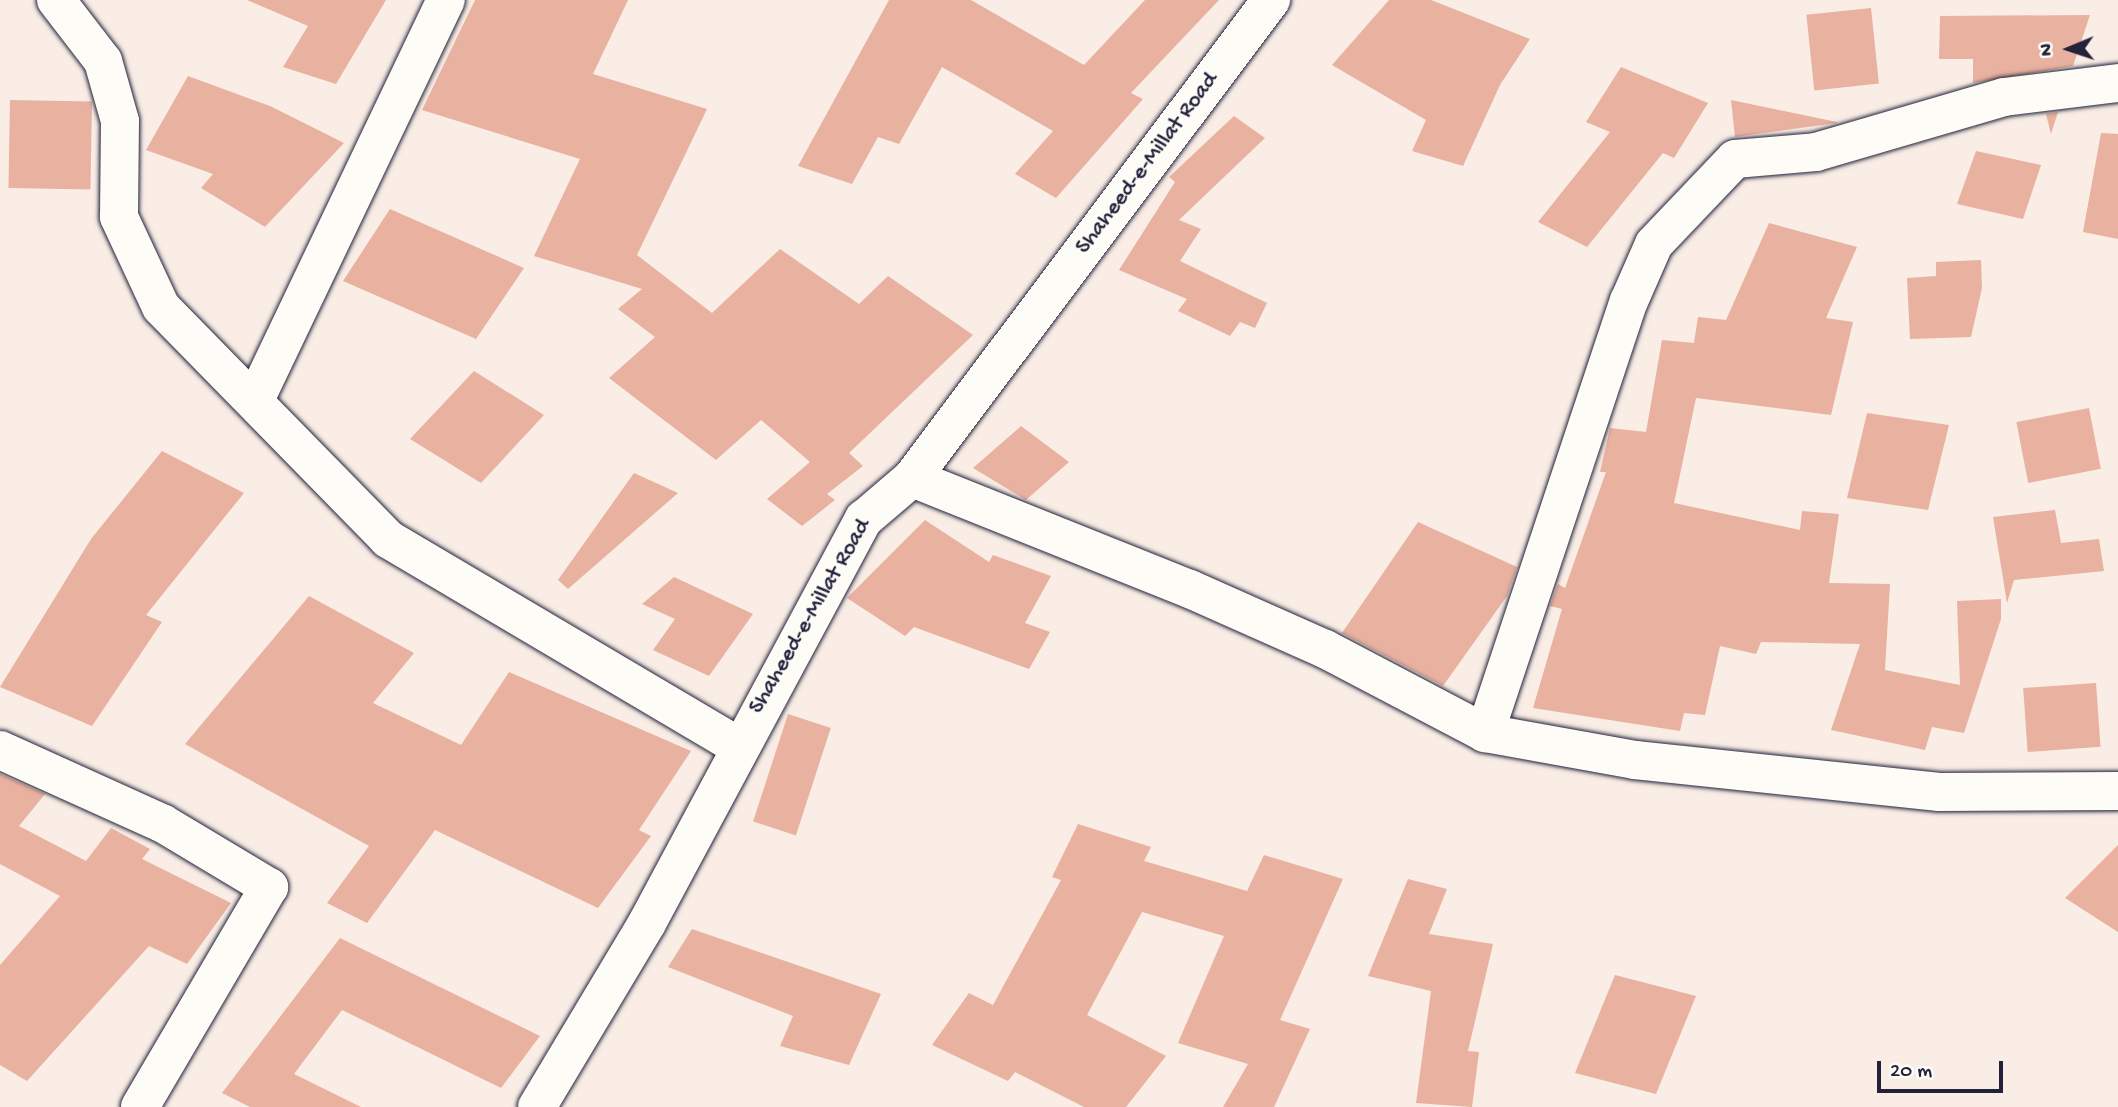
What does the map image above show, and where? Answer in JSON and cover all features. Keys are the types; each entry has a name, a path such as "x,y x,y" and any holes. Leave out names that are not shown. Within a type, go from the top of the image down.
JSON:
{"street":[{"path":"56,0 103,61 120,121 119,217 161,307 256,398 269,420 388,539 738,746"},
{"path":"256,398 446,0"},
{"name":"Shaheed-e-Millat Road","path":"537,1107 647,923 738,746 864,519 912,478 1271,0"},
{"path":"1485,733 1629,301 1654,244 1735,159 1816,152 2004,97 2118,83"},
{"path":"912,478 1227,605 1485,733 1635,760 1939,792 2118,791"},
{"path":"0,750 162,822 269,887 139,1107"}],"building":[{"path":"247,0 386,0 336,84 283,67 308,26"},
{"path":"475,0 628,0 593,74 707,109 637,255 712,313 780,249 859,304 888,276 973,335 849,453 863,466 827,494 835,500 802,526 767,499 810,462 761,420 716,460 609,378 655,337 618,309 642,289 534,256 580,159 422,110"},
{"path":"889,0 971,0 1084,65 1145,0 1219,0 1131,93 1143,99 1056,198 1015,174 1053,131 942,67 899,144 878,137 852,184 798,166"},
{"path":"1389,0 1431,0 1530,39 1500,85 1463,166 1412,151 1426,120 1332,65"},
{"path":"1871,8 1879,84 1814,90 1806,15"},
{"path":"2090,15 2073,66 1973,83 1973,59 1939,59 1940,16"},
{"path":"1621,67 1708,103 1674,158 1663,153 1587,247 1538,222 1610,132 1586,122"},
{"path":"188,76 270,106 344,143 265,227 201,188 213,174 146,150"},
{"path":"10,100 92,101 90,189 8,188"},
{"path":"1731,100 1837,122 1837,123 1735,137"},
{"path":"2058,112 2051,134 2046,114"},
{"path":"1234,116 1265,138 1179,220 1201,229 1180,261 1267,303 1255,328 1240,322 1230,336 1178,311 1187,299 1119,270 1175,182 1169,177"},
{"path":"2101,133 2118,134 2118,239 2083,232"},
{"path":"1976,151 2041,165 2023,219 1957,204"},
{"path":"390,209 524,268 476,339 343,281"},
{"path":"1769,223 1857,247 1826,318 1853,322 1831,415 1696,398 1674,503 1800,530 1802,511 1839,514 1829,583 1890,584 1885,670 1960,685 1957,601 2001,599 2001,619 1964,733 1932,727 1925,750 1831,730 1860,644 1761,642 1756,654 1720,646 1705,715 1684,713 1680,731 1533,708 1562,609 1550,606 1558,584 1565,588 1606,472 1600,472 1610,428 1646,432 1662,340 1694,343 1698,317 1726,320"},
{"path":"1981,260 1982,288 1971,337 1910,339 1907,278 1936,276 1936,262"},
{"path":"474,371 544,415 481,483 410,439"},
{"path":"2089,408 2101,469 2028,483 2016,422"},
{"path":"1867,413 1949,425 1928,510 1847,498"},
{"path":"1021,426 1069,462 1026,500 973,468"},
{"path":"162,451 244,493 146,615 162,622 92,726 0,687 91,539"},
{"path":"634,473 678,493 568,589 558,580"},
{"path":"2055,510 2061,543 2099,539 2104,571 2014,580 2007,603 1993,517"},
{"path":"925,520 989,562 993,555 1051,576 1025,623 1050,632 1029,669 914,627 905,636 847,598"},
{"path":"1418,522 1517,567 1507,596 1443,686 1342,633"},
{"path":"674,577 753,614 709,676 653,650 675,619 642,604"},
{"path":"309,596 414,653 373,703 461,745 509,672 691,751 639,830 651,836 598,908 435,830 367,923 327,903 369,846 185,744"},
{"path":"2096,683 2100,747 2028,752 2023,688"},
{"path":"788,714 831,728 796,835 753,821"},
{"path":"0,774 45,794 19,826 86,861 111,828 150,849 142,859 231,903 187,964 149,946 27,1081 0,1065 0,965 60,896 0,864"},
{"path":"1078,824 1151,847 1144,861 1247,891 1264,855 1343,879 1280,1020 1310,1029 1274,1107 1223,1107 1248,1064 1178,1043 1224,936 1142,912 1087,1015 1166,1056 1126,1107 1084,1107 1015,1072 1008,1081 932,1045 969,993 993,1005 1061,880 1052,877"},
{"path":"2118,845 2118,932 2065,898"},
{"path":"1408,879 1447,889 1429,934 1493,944 1468,1051 1479,1052 1472,1107 1416,1103 1431,991 1368,976"},
{"path":"692,929 881,994 849,1065 780,1046 793,1016 668,967"},
{"path":"340,938 540,1036 501,1088 342,1010 294,1074 361,1107 250,1107 222,1093"},
{"path":"1615,975 1696,996 1656,1094 1575,1073"}]}
